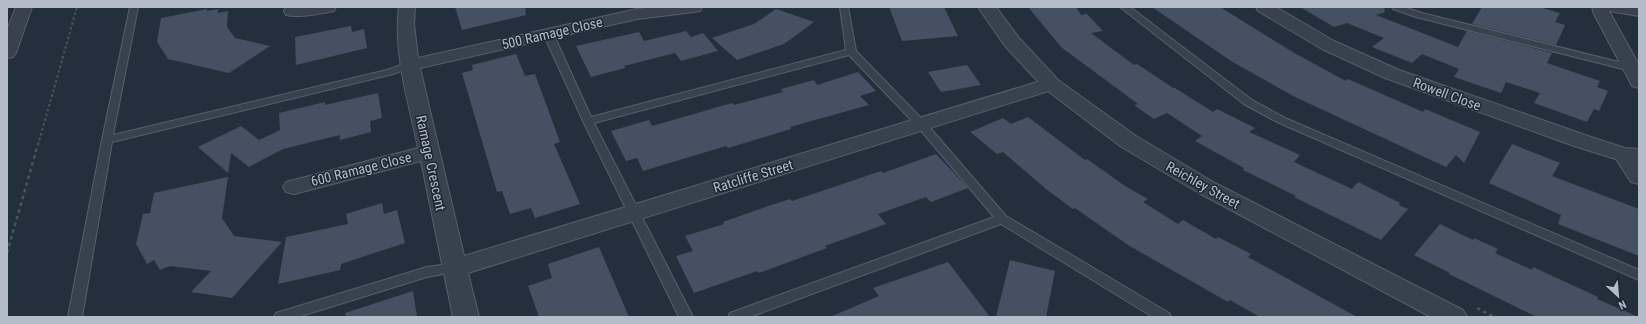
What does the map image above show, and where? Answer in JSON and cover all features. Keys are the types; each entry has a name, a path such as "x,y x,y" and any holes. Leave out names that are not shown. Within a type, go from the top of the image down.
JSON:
{"street":[{"path":"7,53 24,7"},
{"path":"292,11 328,7"},
{"name":"Ramage Crescent","path":"407,7 405,35 410,65 466,317"},
{"name":"500 Ramage Close","path":"410,65 637,14 694,7"},
{"name":"Reichley Street","path":"987,7 1012,42 1051,84 1128,141 1207,188 1454,317"},
{"name":"Rowell Close","path":"1264,7 1328,45 1392,74 1581,141 1631,155"},
{"path":"1600,7 1602,14 1636,73"},
{"path":"1614,7 1639,11"},
{"name":"Ratcliffe Street","path":"455,268 1051,84"},
{"name":"600 Ramage Close","path":"294,187 429,152"},
{"path":"1631,155 1639,177"}],"lane":[{"path":"76,317 107,140 134,7"},
{"path":"844,7 851,52 921,124 1002,219 1164,317"},
{"path":"1124,7 1248,102 1281,120 1639,275"},
{"path":"1396,7 1419,15 1636,73"},
{"path":"548,33 588,121 635,212 686,317"},
{"path":"588,121 851,52"},
{"path":"107,140 382,74 410,65"},
{"path":"736,317 1002,219"},
{"path":"281,317 427,272 455,268"}],"path":[{"path":"7,253 77,7"},
{"path":"1473,306 1494,317"}],"building":[{"path":"455,7 525,7 526,15 462,30"},
{"path":"889,7 944,7 958,36 902,41"},
{"path":"1028,7 1076,7 1081,15 1087,14 1103,31 1091,33 1134,65 1137,64 1213,112 1217,109 1255,128 1249,132 1300,155 1294,162 1352,189 1358,182 1400,203 1399,205 1408,209 1381,240 1243,170 1244,168 1195,141 1202,136 1167,113 1154,119 1134,105 1138,104 1061,47"},
{"path":"1152,7 1220,7 1296,54 1346,81 1348,79 1423,112 1425,109 1480,132 1464,163 1456,155 1446,167 1295,97 1231,61"},
{"path":"1300,7 1384,7 1385,12 1376,15 1458,47 1467,31 1552,53 1547,63 1600,81 1597,87 1608,91 1599,111 1594,109 1587,122 1534,103 1540,93 1506,82 1501,93 1454,77 1459,69 1422,54 1412,63 1372,47 1384,38 1347,23 1334,27"},
{"path":"1482,7 1539,7 1560,13 1555,22 1565,25 1556,45 1472,24"},
{"path":"207,9 207,11 218,9 218,13 228,11 227,27 235,38 270,46 229,73 168,59 157,42 161,18"},
{"path":"776,9 814,22 784,44 737,60 712,38 754,24"},
{"path":"351,26 352,32 364,29 367,48 296,65 295,37"},
{"path":"686,31 691,37 703,33 718,51 681,61 675,53 624,66 625,68 591,77 576,46 639,32 644,41"},
{"path":"516,54 525,76 535,74 560,142 554,144 580,204 535,218 531,208 510,214 502,191 497,192 462,73 473,70 472,65"},
{"path":"967,65 981,85 941,92 928,72"},
{"path":"858,72 876,91 860,96 869,105 790,127 791,129 728,148 726,146 643,171 637,158 626,161 611,131 649,120 652,126 732,103 734,105 783,92 781,89 814,80 817,85"},
{"path":"378,93 382,118 370,121 371,132 340,140 340,135 283,149 249,167 231,153 228,173 198,147 241,126 259,140 280,130 279,113 325,102 325,105"},
{"path":"1028,117 1085,160 1087,159 1125,186 1148,199 1143,202 1178,224 1183,220 1216,239 1218,237 1251,254 1248,257 1357,317 1260,317 1230,300 1228,302 1128,245 1075,208 1073,209 1046,189 1003,152 997,154 970,132 1003,118 1011,124"},
{"path":"1512,144 1560,163 1552,176 1639,209 1639,256 1558,224 1561,215 1489,183"},
{"path":"936,154 968,188 931,202 926,197 878,214 886,224 825,246 827,248 759,273 757,271 694,293 676,256 693,251 685,236 724,224 723,222 768,206 790,199 792,201 881,171 883,173"},
{"path":"228,177 222,218 234,236 282,242 232,298 191,292 211,271 170,266 160,270 154,260 147,264 136,244 143,214 150,213 154,193"},
{"path":"382,203 384,214 397,210 405,243 341,264 340,270 278,284 286,237 348,224 346,214"},
{"path":"1440,224 1473,240 1474,238 1498,249 1495,253 1532,270 1533,267 1598,297 1597,299 1639,317 1537,317 1449,274 1450,273 1414,255"},
{"path":"599,247 629,317 539,317 528,286 552,278 548,264"},
{"path":"1010,260 1055,271 1046,317 996,317"},
{"path":"948,262 990,317 830,317 879,296 873,288"},
{"path":"413,291 417,317 346,317 345,313"}]}
